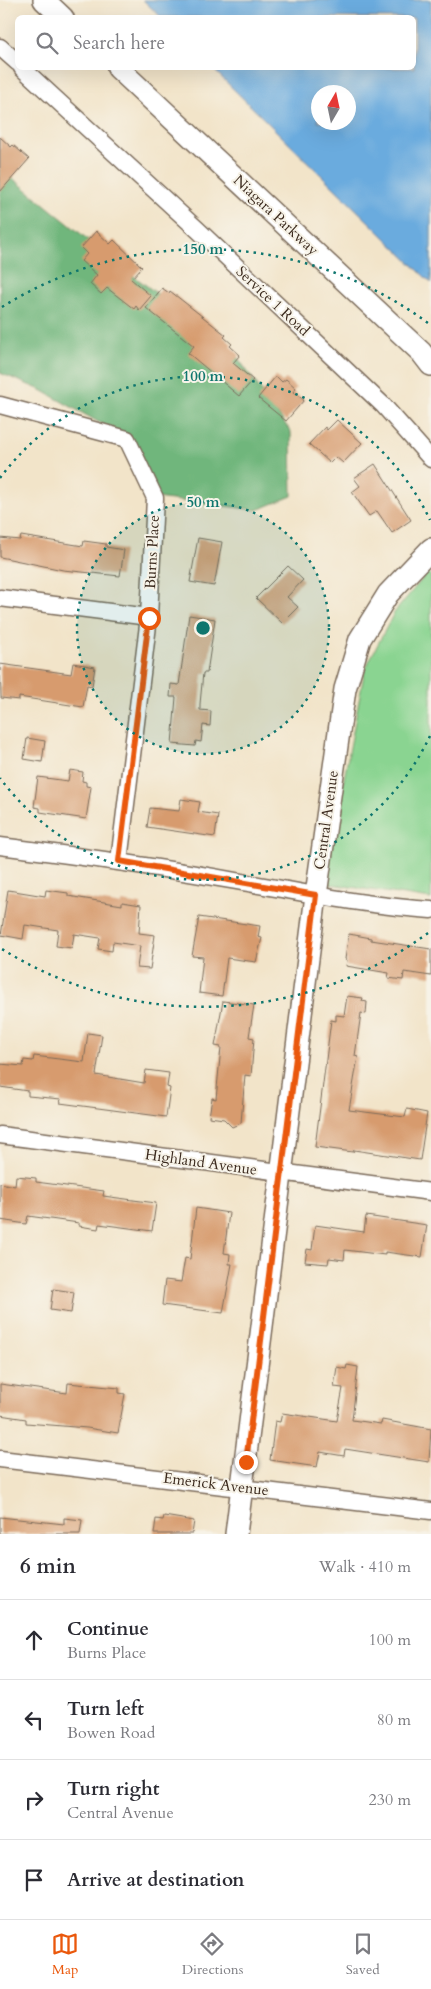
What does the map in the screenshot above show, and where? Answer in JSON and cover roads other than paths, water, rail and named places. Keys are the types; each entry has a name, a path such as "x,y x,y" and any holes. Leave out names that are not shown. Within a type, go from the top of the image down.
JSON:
{"main road":[{"path":"44,0 60,15"},
{"name":"Niagara Parkway","path":"120,70 421,352 431,365"},
{"name":"Central Avenue","path":"236,1534 316,895 345,689 360,639 388,594 431,549"}],"street":[{"path":"0,47 15,60"},
{"name":"Service 1 Road","path":"24,70 198,230 383,405 431,459"},
{"name":"Burns Place","path":"0,405 128,439 155,498 149,618 119,861"},
{"path":"0,598 149,618"},
{"path":"0,846 119,861 316,895 403,908 431,910"},
{"name":"Highland Avenue","path":"0,1135 431,1192"},
{"name":"Emerick Avenue","path":"0,1459 431,1511"}],"water":[{"path":"143,0 431,0 431,283 214,70 416,70 416,15 159,15"}]}
